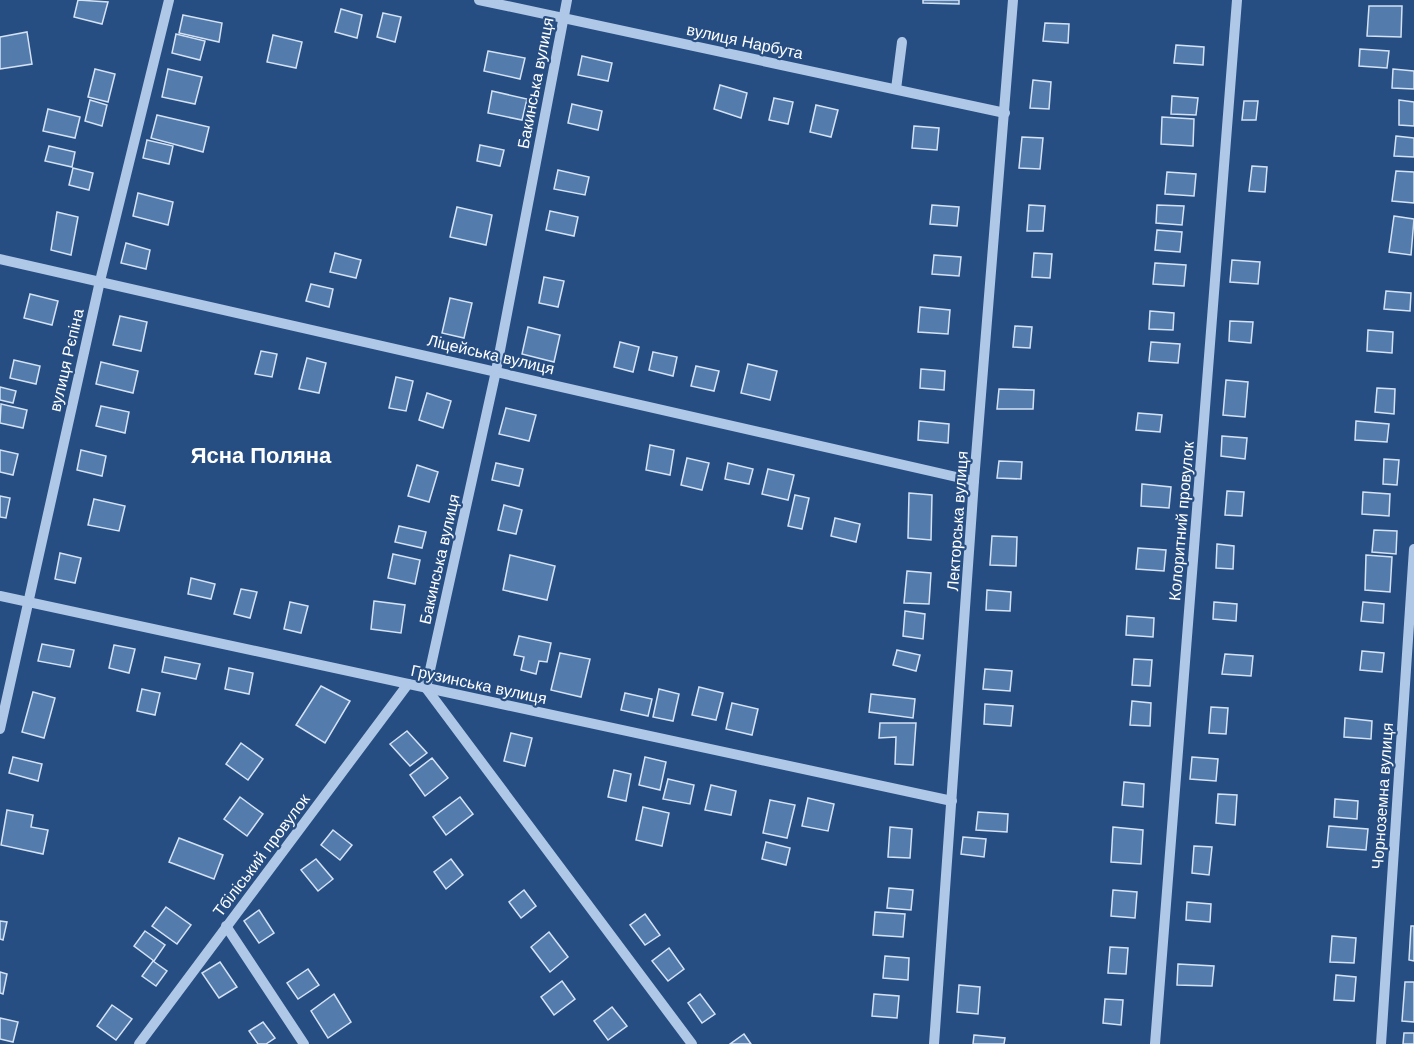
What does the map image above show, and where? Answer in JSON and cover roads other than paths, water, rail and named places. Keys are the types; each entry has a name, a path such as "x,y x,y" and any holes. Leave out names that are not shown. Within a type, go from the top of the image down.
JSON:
{"street":[{"name":"вулиця Рєпіна","path":"0,729 100,281 170,0"},
{"name":"вулиця Нарбута","path":"479,0 1005,113"},
{"name":"Бакинська вулиця","path":"426,688 496,371 567,0"},
{"name":"Лекторська вулиця","path":"934,1044 974,481 1013,0"},
{"name":"Колоритний провулок","path":"1155,1044 1238,0"},
{"path":"896,90 902,42"},
{"name":"Ліцейська вулиця","path":"0,259 974,481"},
{"name":"Чорноземна вулиця","path":"1381,1044 1414,549"},
{"name":"Грузинська вулиця","path":"0,596 952,801"},
{"name":"Тбіліський провулок","path":"139,1044 408,684"},
{"path":"426,688 692,1044"},
{"path":"226,926 304,1044"}],"district":[{"name":"Ясна Поляна","path":"261,455"}]}
